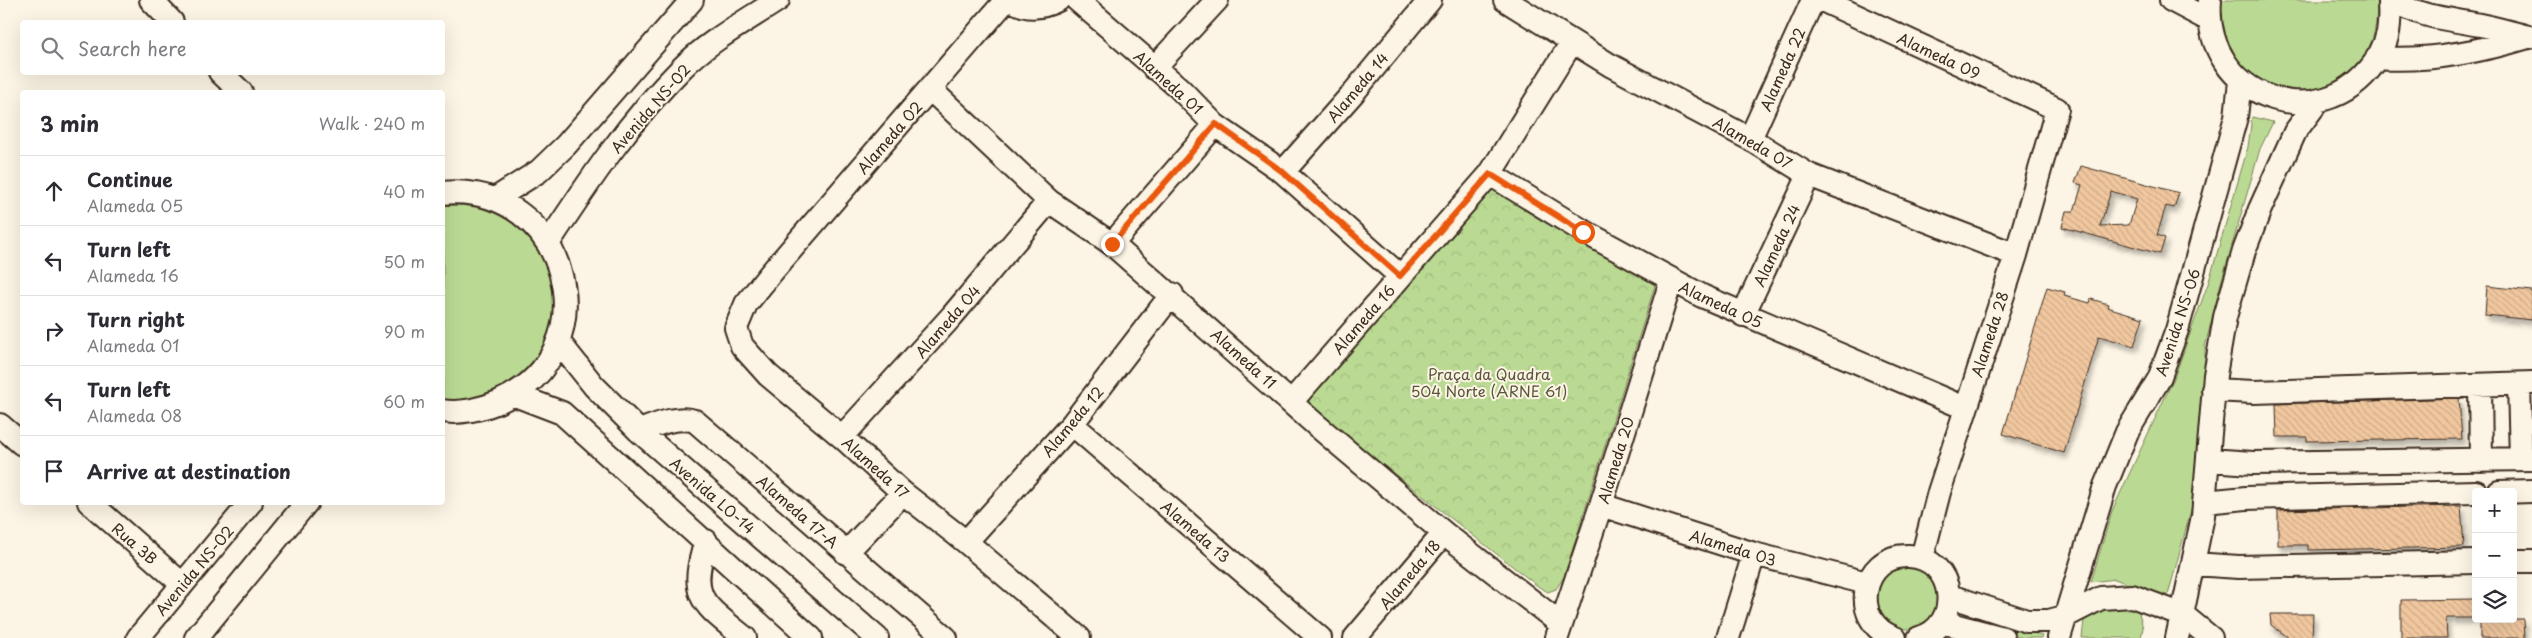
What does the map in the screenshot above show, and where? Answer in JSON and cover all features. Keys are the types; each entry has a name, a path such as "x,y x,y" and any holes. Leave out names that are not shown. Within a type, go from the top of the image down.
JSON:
{"street":[{"path":"151,0 170,20"},
{"path":"496,199 539,171 566,145 692,0"},
{"name":"Avenida NS-02","path":"549,242 624,132 683,67 720,38 778,0"},
{"name":"Alameda 02","path":"771,273 1006,0"},
{"path":"1012,0 1032,8 1046,6 1058,0"},
{"name":"Alameda 01","path":"1077,0 1179,88 1216,124 1283,172 1400,276"},
{"path":"1154,68 1217,0"},
{"name":"Alameda 14","path":"1283,172 1354,92 1430,0"},
{"name":"Alameda 07","path":"1505,0 1610,65 1750,139 1809,175 2016,255"},
{"name":"Alameda 22","path":"1750,139 1813,0"},
{"name":"Alameda 09","path":"1822,0 2057,110"},
{"path":"2171,0 2209,10 2214,43 2224,64 2240,82 2276,100 2318,101 2343,92 2365,76 2381,52 2390,24 2389,0"},
{"path":"2395,0 2406,8 2442,19 2480,25 2530,37"},
{"path":"2377,58 2409,60 2439,58 2497,47 2530,37"},
{"name":"Alameda 16","path":"1292,401 1490,174 1572,42"},
{"name":"Avenida NS-06","path":"2062,628 2105,486 2127,432 2160,378 2177,330 2236,117 2240,82"},
{"name":"Alameda 11","path":"930,89 1049,201 1112,244 1172,294 1292,401 1559,631"},
{"path":"2177,638 2204,502 2214,390 2225,317 2244,251 2295,132 2318,101"},
{"name":"Alameda 28","path":"1922,558 1939,492 2016,255 2057,110"},
{"path":"1112,244 1216,124"},
{"name":"Alameda 05","path":"1490,174 1583,232 1671,281 1743,315 1965,408"},
{"name":"Alameda 24","path":"1743,315 1809,175"},
{"path":"445,193 462,191 496,199 526,216 549,242 563,274 566,308 558,342 541,372 515,395 483,409 445,411"},
{"name":"Alameda 04","path":"842,437 952,316 1049,201"},
{"name":"Alameda 17","path":"771,273 746,304 736,322 742,346 768,375 842,437 903,493 966,542 1079,638"},
{"name":"Alameda 20","path":"1559,631 1601,505 1671,281"},
{"name":"Alameda 12","path":"966,542 1072,424 1172,294"},
{"name":"Avenida LO-14","path":"558,342 594,386 639,431 877,638"},
{"path":"2208,460 2253,462 2527,459 2526,384 2254,392 2214,390"},
{"path":"2480,385 2481,460"},
{"path":"515,395 562,413 706,541 811,638"},
{"name":"Alameda 17-A","path":"639,431 669,421 684,419 695,421 946,638"},
{"name":"Alameda 13","path":"1072,424 1320,638"},
{"path":"0,425 20,442"},
{"path":"2517,492 2532,491"},
{"path":"2204,502 2246,498 2472,492"},
{"path":"846,553 903,493"},
{"name":"Rua 3B","path":"92,505 182,584"},
{"name":"Avenida NS-02","path":"138,638 248,505"},
{"path":"196,638 305,505"},
{"name":"Alameda 03","path":"1601,505 1754,554 1867,583"},
{"name":"Alameda 18","path":"1355,638 1444,533"},
{"path":"706,541 697,573 698,590 705,603 745,638"},
{"path":"1728,638 1754,554"},
{"path":"1893,638 1878,629 1870,619 1865,608 1867,583 1884,562 1896,557 1909,556 1922,558 1933,564 1942,573 1948,584 1950,596 1948,610 1942,622 1934,630 1919,638"},
{"path":"2517,562 2532,561"},
{"path":"2193,564 2240,567 2472,562"},
{"path":"1950,596 2028,621 2049,621 2062,628 2101,598 2132,596 2183,615 2211,638"},
{"path":"1942,622 2003,638"}],"green space":[{"path":"2220,0 2377,0 2375,30 2369,48 2359,65 2345,77 2329,85 2312,90 2276,87 2259,80 2244,69 2228,51 2222,33"},
{"path":"2252,117 2273,122 2260,149 2221,283 2205,346 2205,372 2194,499 2167,599 2115,579 2091,582 2112,511 2174,378 2209,281 2248,147"},
{"name":"Praça da Quadra 504 Norte (ARNE 61)","path":"1489,183 1656,282 1564,577 1556,589 1548,592 1539,587 1301,401"},
{"path":"445,202 477,204 494,209 533,240 550,270 555,302 550,334 535,363 511,386 481,399 445,401"},
{"path":"1908,567 1920,570 1930,576 1936,586 1939,598 1936,610 1930,620 1920,626 1908,629 1896,626 1886,620 1880,610 1877,598 1880,586 1886,576 1896,570"},
{"path":"2109,604 2138,609 2143,628 2141,638 2082,638 2084,620"},
{"path":"1954,607 2042,636 2041,638 2023,638 1951,618"}],"building":[{"path":"2081,166 2179,193 2174,208 2166,206 2157,235 2165,238 2160,254 2062,227 2066,211 2074,211 2082,185 2075,183","holes":["2111,191 2137,199 2129,225 2100,226"]},
{"path":"2487,286 2532,291 2532,320 2485,315"},
{"path":"2047,287 2065,292 2064,296 2090,303 2091,299 2108,304 2107,307 2143,318 2134,346 2099,336 2064,453 2003,434"},
{"path":"2459,398 2462,439 2307,441 2307,437 2277,437 2276,404"},
{"path":"2461,506 2464,547 2308,550 2308,545 2278,545 2278,510"},
{"path":"2472,599 2472,618 2446,618 2447,638 2401,638 2401,600"},
{"path":"2270,614 2313,614 2312,638 2289,638 2271,625"},
{"path":"2517,619 2524,619 2525,638 2480,638 2480,623 2517,623"}],"route":[{"path":"1112,244 1216,124 1283,172 1400,276 1490,174 1583,232"}]}
